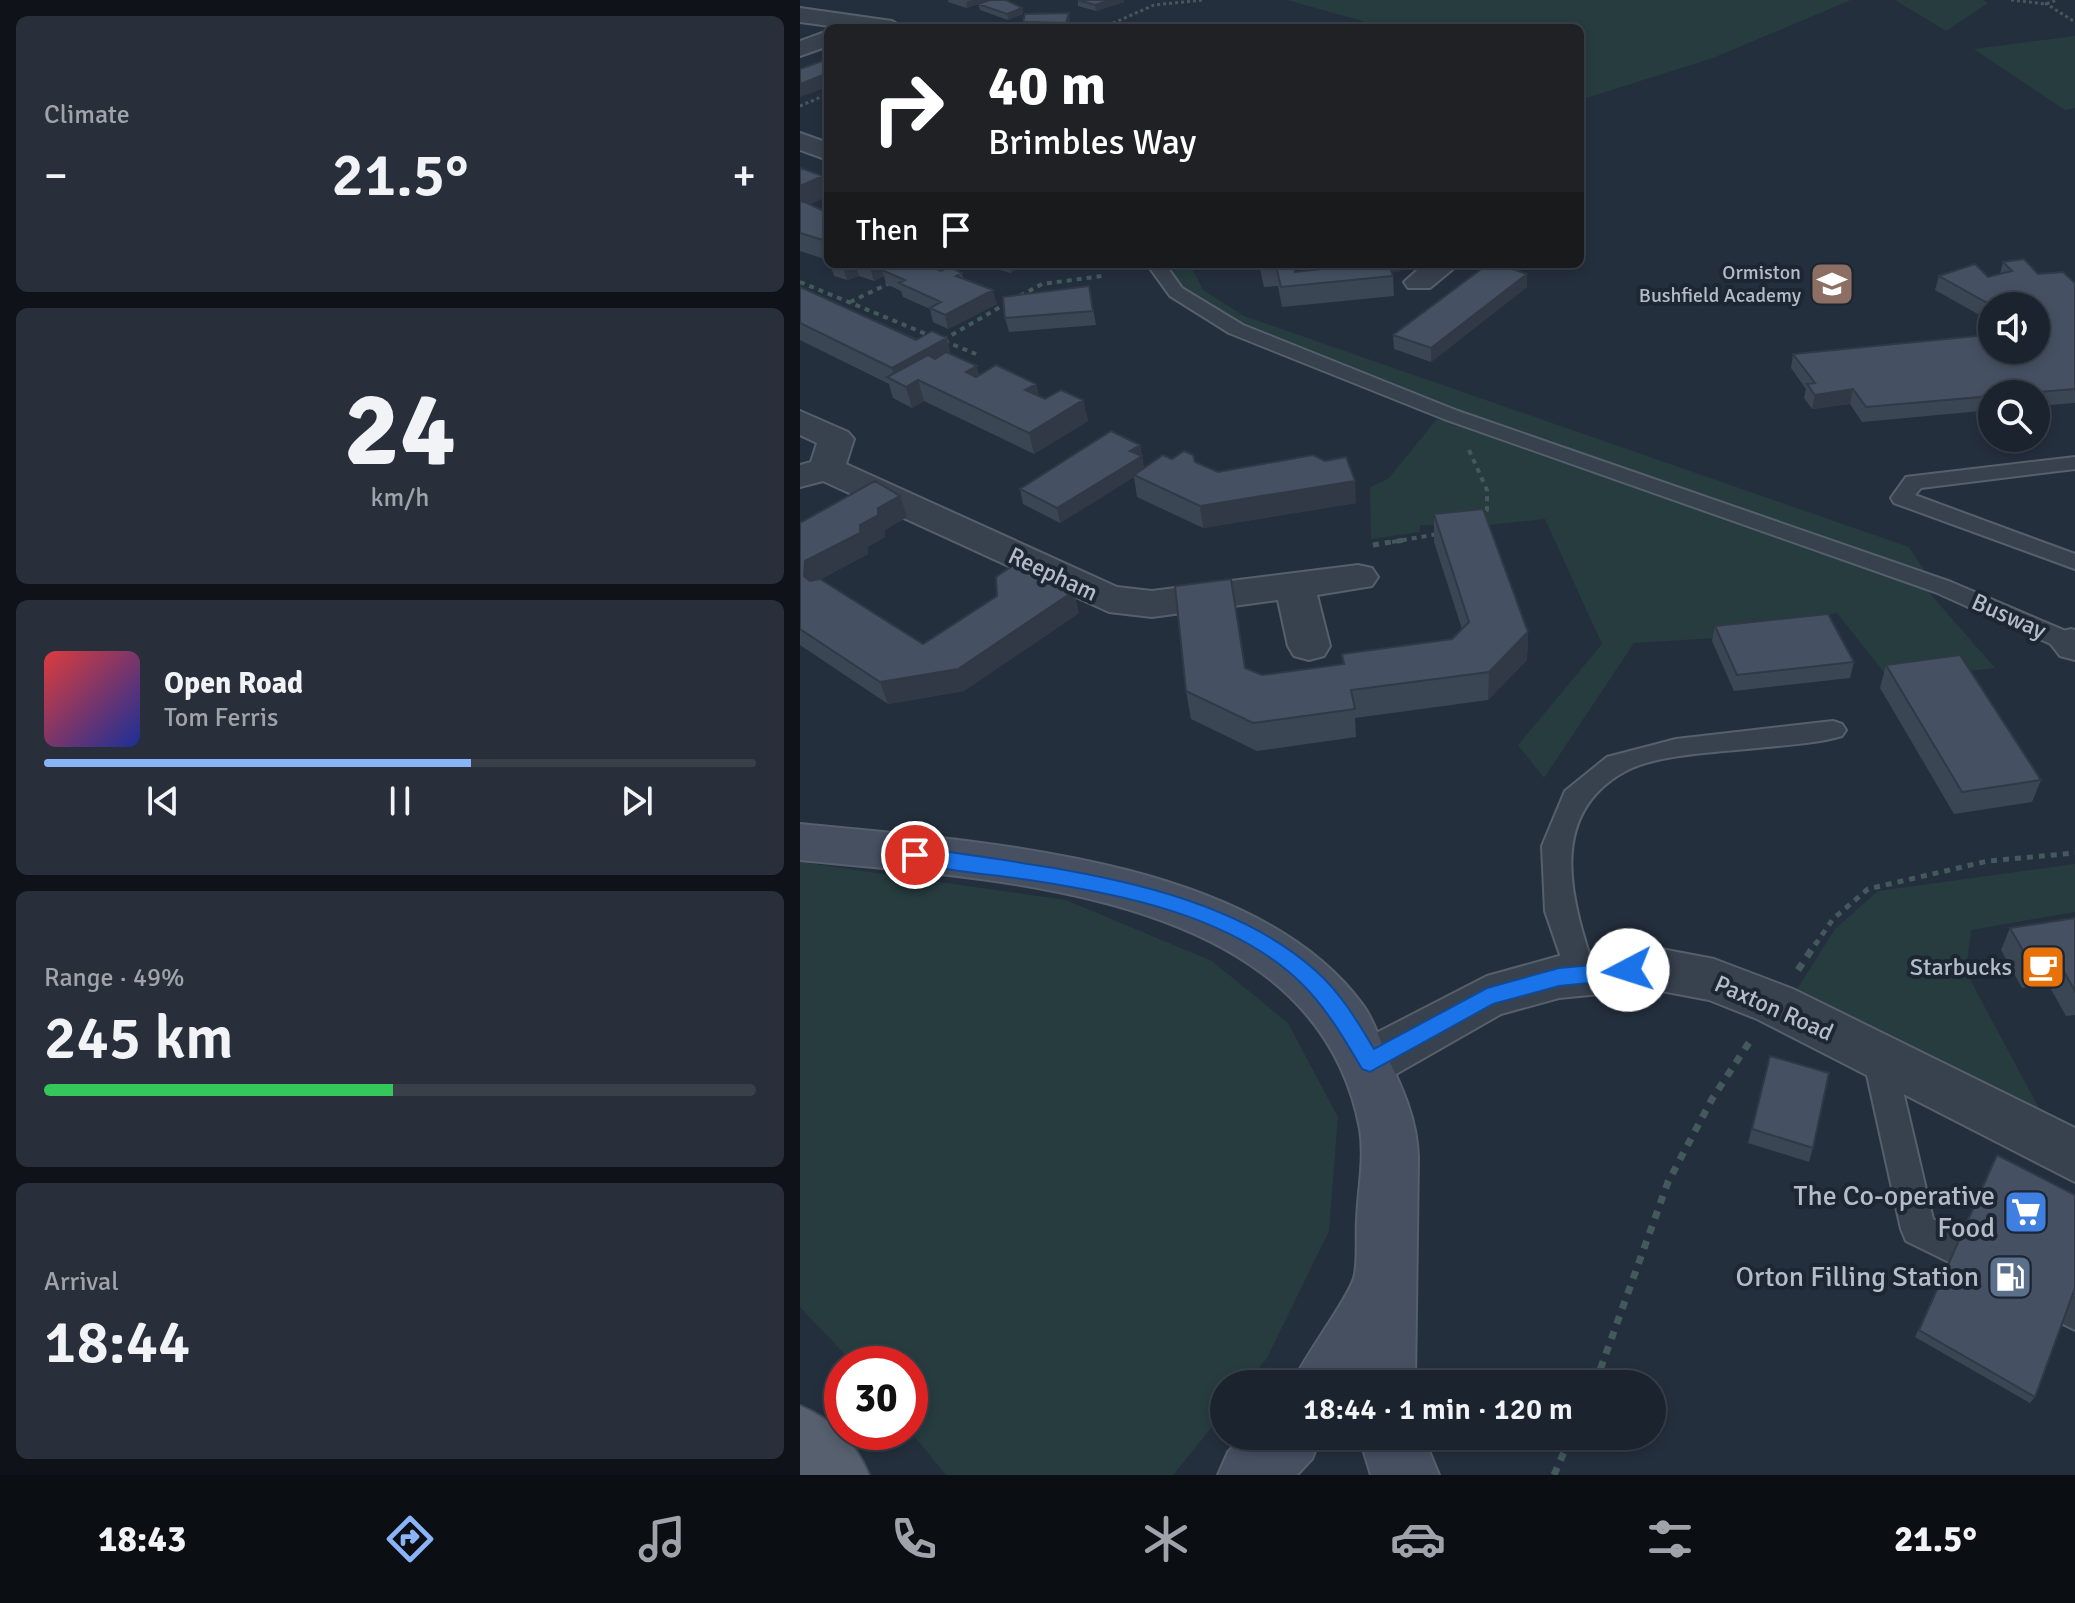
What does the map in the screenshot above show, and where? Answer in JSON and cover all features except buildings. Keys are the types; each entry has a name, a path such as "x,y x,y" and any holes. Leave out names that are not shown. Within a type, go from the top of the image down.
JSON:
{"main road":[{"path":"800,1438 836,1475"}],"street":[{"path":"800,15 853,24"},
{"path":"800,49 824,40"},
{"path":"800,141 824,150"},
{"path":"1419,282 1438,268"},
{"name":"Reepham","path":"800,421 836,439 813,472 1109,599 1152,604 1358,577"},
{"path":"1295,587 1309,646"},
{"path":"800,842 973,861 1104,883 1207,917 1258,939 1310,978 1346,1022 1370,1062 1389,1135 1383,1370"},
{"name":"Paxton Road","path":"1370,1062 1487,997 1559,977 1651,968 1714,980 1775,1004 2075,1156"},
{"path":"1333,1370 1384,1286"},
{"path":"1251,1475 1275,1450"},
{"path":"1395,1450 1406,1475"}],"lane":[{"name":"Busway","path":"1159,268 1176,292 1236,329 1451,415 1943,587 2074,644"},
{"path":"2075,463 1914,482 1902,498 2075,562"},
{"path":"1581,975 1560,911 1556,846 1575,798 1616,764 1676,748 1833,730"},
{"path":"1879,1057 1918,1229 1955,1248"}],"path":[{"path":"1111,24 1154,5 1204,0"},
{"path":"2011,0 2057,0"},
{"path":"2044,2 2075,22"},
{"path":"800,106 824,96"},
{"path":"942,340 1042,284 1102,276"},
{"path":"849,302 901,277"},
{"path":"800,282 976,354"},
{"path":"1451,415 1487,490 1487,510 1476,519"},
{"path":"1358,577 1360,545 1451,531"},
{"path":"1792,979 1833,919 1868,889 1988,861 2075,853"},
{"path":"1600,1370 1668,1182 1712,1099 1759,1027"},
{"path":"1554,1475 1565,1450"}],"green space":[{"path":"1287,0 1851,0 1713,58 1584,99 1584,24 1366,24"},
{"path":"1895,0 1983,0 1988,3 1946,31"},
{"path":"2075,36 2075,108 2065,110 1974,49"},
{"path":"1192,268 1203,290 1244,316 1909,547 1926,573 1452,407 1261,332 1219,313 1179,283 1172,271"},
{"path":"1437,419 1926,589 1995,668 1890,680 1837,613 1715,638 1634,643 1544,778 1518,745 1602,644 1545,519 1478,526 1420,525 1420,532 1371,539 1370,487 1388,479"},
{"path":"800,862 1066,900 1212,961 1288,1023 1338,1117 1329,1231 1267,1358 1257,1370 1210,1370 1210,1429 1173,1475 946,1475 926,1450 928,1450 928,1346 837,1346 800,1307"},
{"path":"2075,864 2075,912 1971,930 1966,972 2040,1110 1794,994 1835,929 1878,891"}],"place":[{"name":"Ormiston Bushfield Academy","path":"1832,284"},
{"name":"Starbucks","path":"2043,967"},
{"name":"The Co-operative Food","path":"2026,1212"},
{"name":"Orton Filling Station","path":"2010,1277"}],"route":[{"path":"915,855 973,861 1104,883 1207,917 1258,939 1310,978 1346,1022 1370,1062 1487,997 1559,977 1628,970"}]}
